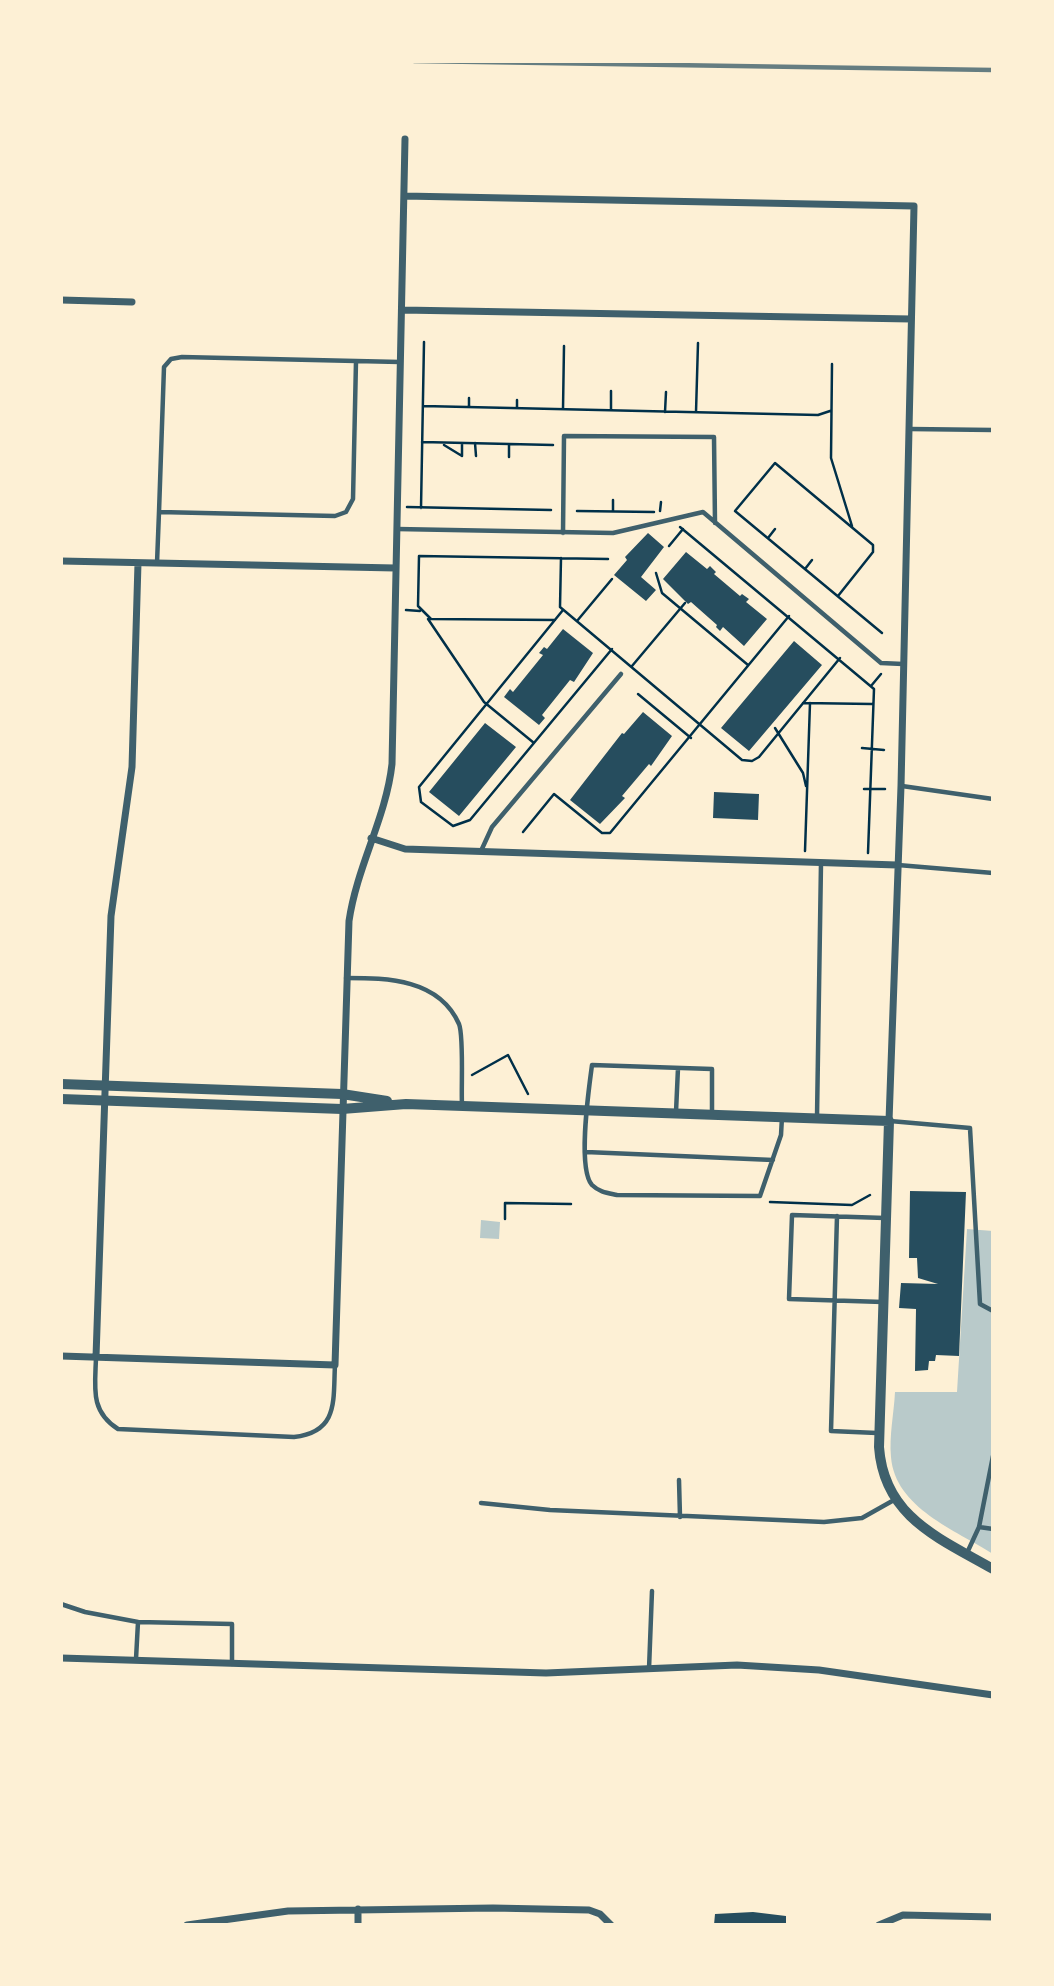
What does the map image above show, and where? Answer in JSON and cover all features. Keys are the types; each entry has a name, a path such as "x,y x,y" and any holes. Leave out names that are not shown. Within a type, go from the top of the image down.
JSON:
{"street":[{"path":"61,1356 335,1365 346,978 353,890 388,794 392,764 405,139"},
{"path":"404,196 914,206 901,786 883,1302 880,1433 882,1474 894,1500 916,1523 993,1569"},
{"path":"61,300 132,302"},
{"path":"402,310 911,319"},
{"path":"61,561 395,568"},
{"path":"96,1357 114,882 132,767 138,563"},
{"path":"372,838 405,849 897,865"},
{"path":"61,1084 342,1094 407,1104"},
{"path":"61,1099 342,1109 407,1104 888,1121"},
{"path":"61,1658 546,1673 737,1665 819,1670 993,1695"},
{"path":"187,1925 256,1913 358,1909 575,1909 600,1914 611,1925"},
{"path":"358,1909 358,1925"},
{"path":"879,1925 903,1915 993,1917"}],"lane":[{"path":"157,564 164,367 171,359 401,362"},
{"path":"159,512 335,516 346,512 353,499 356,361"},
{"path":"909,429 993,430"},
{"path":"563,533 564,436 714,437 715,524"},
{"path":"397,529 613,533 703,512 881,663 904,664"},
{"path":"481,852 492,827 621,674"},
{"path":"901,786 993,799"},
{"path":"817,1117 821,862"},
{"path":"897,865 993,873"},
{"path":"346,978 386,978 421,985 444,1004 460,1025 462,1106"},
{"path":"712,1114 712,1069 592,1065 586,1110 587,1177 600,1191 617,1195 760,1196 780,1135 782,1116"},
{"path":"676,1113 678,1068"},
{"path":"888,1121 970,1128 980,1304 993,1311"},
{"path":"586,1152 773,1160"},
{"path":"883,1302 789,1299 792,1215 886,1217"},
{"path":"837,1216 831,1432 880,1433"},
{"path":"96,1357 96,1405 104,1419 118,1429 293,1437 318,1430 331,1414 335,1365"},
{"path":"966,1554 979,1527 993,1456"},
{"path":"679,1480 680,1517"},
{"path":"481,1503 680,1517 845,1521 862,1518 894,1500"},
{"path":"979,1527 993,1529"},
{"path":"649,1670 653,1591"},
{"path":"61,1604 85,1612 138,1622 232,1624 232,1664"},
{"path":"136,1660 138,1622"}],"path":[{"path":"421,508 424,342"},
{"path":"696,412 698,344"},
{"path":"563,409 564,346"},
{"path":"832,364 831,458 852,526"},
{"path":"611,391 611,410"},
{"path":"665,412 666,392"},
{"path":"469,398 469,407"},
{"path":"517,400 517,408"},
{"path":"423,406 818,415 830,411"},
{"path":"422,442 553,445"},
{"path":"441,443 462,456 462,443"},
{"path":"475,443 476,456"},
{"path":"509,444 509,457"},
{"path":"838,596 873,552 870,541 775,463 735,511 882,633"},
{"path":"613,500 613,511"},
{"path":"577,511 660,512 660,502"},
{"path":"407,507 551,510"},
{"path":"626,512 626,519"},
{"path":"676,524 874,688 868,863"},
{"path":"669,546 688,524"},
{"path":"768,538 775,529"},
{"path":"534,743 486,704 418,606 419,556 608,559"},
{"path":"561,558 560,607 742,760 752,761 840,658"},
{"path":"805,569 812,560"},
{"path":"656,573 662,593 749,666"},
{"path":"578,621 612,579"},
{"path":"632,666 685,603"},
{"path":"563,610 419,787 421,802 445,822 453,826 463,825 612,649"},
{"path":"426,616 431,619 555,620"},
{"path":"523,832 554,794 602,833 610,833 789,616"},
{"path":"871,686 881,674"},
{"path":"638,694 691,738"},
{"path":"803,703 872,705"},
{"path":"802,861 806,848 810,704"},
{"path":"775,728 803,773 808,791"},
{"path":"862,748 884,750"},
{"path":"864,789 885,789"},
{"path":"471,1075 508,1055 528,1094"},
{"path":"770,1202 852,1205 870,1195"},
{"path":"505,1219 505,1203 571,1205"}],"shaded area":[{"path":"481,1220 500,1222 499,1239 480,1238"},
{"path":"967,1229 993,1231 993,1554 915,1504 895,1475 891,1457 895,1392 957,1392"}],"building":[{"path":"648,533 664,547 641,577 656,590 646,601 614,575 627,560 625,557"},
{"path":"686,552 707,569 710,566 716,572 714,574 740,596 742,594 749,599 746,602 767,619 744,646 723,627 720,631 717,625 691,602 688,604 663,579"},
{"path":"563,629 593,653 574,682 570,680 542,715 545,718 539,725 504,697 510,689 513,692 543,655 539,653 544,647 547,649"},
{"path":"794,641 822,665 749,751 721,728"},
{"path":"643,712 672,736 651,766 649,764 622,796 625,798 600,824 570,800 622,733 624,734"},
{"path":"485,723 516,747 459,816 429,792"},
{"path":"714,792 759,794 758,820 713,818"},
{"path":"910,1191 966,1192 959,1356 936,1355 935,1361 929,1361 928,1370 915,1371 916,1309 899,1308 901,1283 938,1284 918,1278 917,1258 909,1258"},
{"path":"753,1912 786,1916 786,1925 714,1925 715,1914"}],"railway":[{"path":"414,61 993,70"}]}
